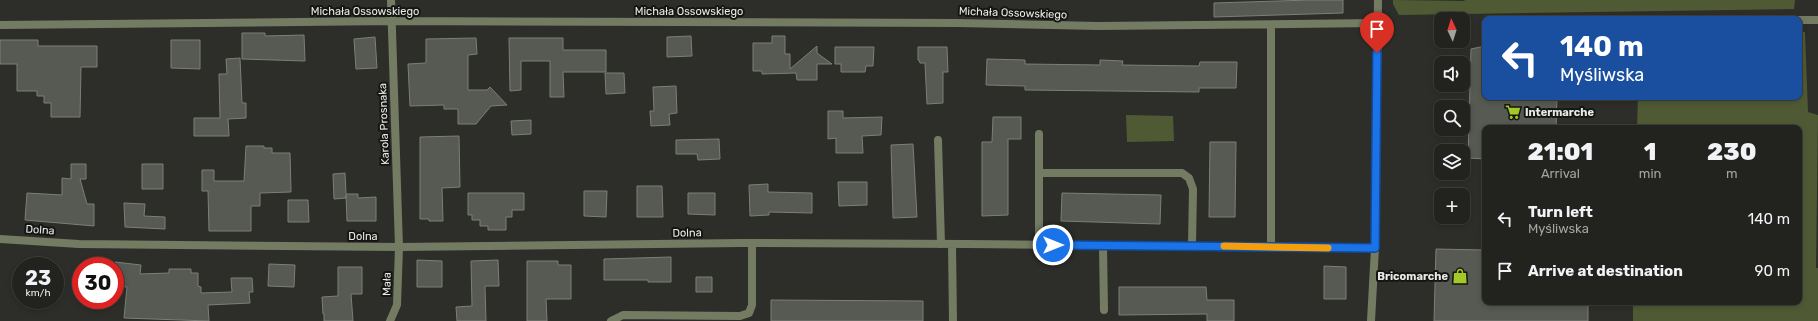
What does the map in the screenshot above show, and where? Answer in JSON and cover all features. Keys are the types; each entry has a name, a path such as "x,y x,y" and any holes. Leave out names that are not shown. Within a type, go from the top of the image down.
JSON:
{"street":[{"name":"Karola Prosnaka","path":"391,0 398,247"},
{"path":"1371,321 1375,248 1378,0"},
{"path":"1802,20 1818,20"},
{"name":"Michała Ossowskiego","path":"0,25 392,21 958,23 1099,26 1271,26 1377,24"},
{"path":"1271,26 1271,247"},
{"path":"1039,134 1039,245"},
{"path":"938,140 941,244"},
{"path":"1040,173 1182,173 1189,178 1193,189 1192,246"},
{"name":"Dolna","path":"0,239 79,244 398,247 752,243 1375,248"},
{"path":"612,321 623,315 740,316 749,313 752,305 752,243"},
{"path":"952,244 953,321"},
{"path":"1103,246 1104,310"},
{"name":"Mała","path":"390,321 397,305 398,247"}],"green space":[{"path":"1393,0 1795,0 1794,9 1470,14 1470,12 1434,12 1434,14 1399,15 1393,4"},
{"path":"1802,32 1805,32 1808,112 1818,115 1816,268 1818,268 1818,321 1633,321 1633,305 1802,305 1802,125 1637,125 1638,100 1802,100"},
{"path":"1126,115 1173,116 1174,141 1127,142"}],"building":[{"path":"1343,0 1343,13 1214,17 1214,3"},
{"path":"242,33 265,33 265,36 304,35 305,61 242,59"},
{"path":"691,36 692,56 667,57 667,37"},
{"path":"772,36 785,36 785,54 790,54 790,69 817,46 817,53 832,64 817,64 817,80 797,80 796,73 762,74 762,71 753,71 753,43 772,43"},
{"path":"375,37 377,68 356,69 354,39"},
{"path":"476,38 477,54 468,55 468,90 487,90 490,87 507,105 491,106 476,124 458,124 458,109 444,109 444,105 410,106 408,64 426,63 426,39"},
{"path":"509,38 563,38 563,50 606,50 606,72 563,72 564,97 550,97 550,61 521,61 521,90 510,91"},
{"path":"0,40 38,40 38,46 97,46 97,67 81,67 80,117 51,117 51,103 44,103 44,96 37,96 37,91 17,91 17,64 0,64"},
{"path":"171,40 200,40 200,69 171,68"},
{"path":"835,47 874,47 873,66 866,66 865,72 841,72 841,64 835,64"},
{"path":"918,47 947,47 948,72 943,72 943,103 927,104 925,63 920,63 918,60"},
{"name":"Intermarche","path":"1482,47 1482,100 1557,100 1556,125 1482,125 1482,159 1470,158 1470,144 1468,144 1469,136 1470,136 1471,49"},
{"path":"240,58 242,103 246,103 246,118 228,119 229,136 194,136 194,118 220,118 219,74 227,74 226,59"},
{"path":"987,59 1025,60 1025,64 1100,65 1100,60 1123,61 1122,65 1199,66 1200,62 1237,62 1236,88 1199,88 1199,92 1025,90 1025,86 986,85"},
{"path":"605,73 624,73 625,93 606,94"},
{"path":"676,86 677,113 669,114 670,125 651,126 650,111 654,111 653,87"},
{"path":"828,111 843,111 843,118 882,117 881,135 862,136 863,153 836,153 836,138 828,139"},
{"path":"993,117 1021,117 1021,139 1008,139 1008,215 982,216 982,142 992,142"},
{"path":"531,120 531,134 512,135 511,121"},
{"path":"459,136 460,187 442,188 443,221 429,221 429,219 420,219 420,137"},
{"path":"719,139 720,159 698,160 697,154 676,154 676,140"},
{"path":"1210,142 1236,142 1235,217 1209,217"},
{"path":"913,144 917,217 893,218 891,145"},
{"path":"246,146 264,146 264,148 272,148 272,153 290,153 291,192 260,193 260,206 251,206 251,231 209,231 208,191 202,191 202,170 214,170 214,181 244,181"},
{"path":"71,164 86,164 86,179 80,179 87,204 94,204 94,226 25,220 27,193 62,195 62,178 71,179"},
{"path":"142,164 163,164 163,189 142,189"},
{"path":"345,173 346,194 358,194 358,198 376,197 376,221 347,221 346,195 346,198 334,199 333,174"},
{"path":"838,182 867,182 867,205 839,206"},
{"path":"768,184 768,192 812,193 812,213 769,212 769,215 750,216 749,185"},
{"path":"637,186 662,186 663,217 637,217"},
{"path":"584,191 607,191 606,217 584,216"},
{"path":"468,193 524,193 524,210 512,210 512,217 506,217 506,230 488,230 488,226 480,226 480,220 472,220 472,215 468,215"},
{"path":"688,193 715,193 715,215 688,214"},
{"path":"1062,193 1161,195 1160,224 1061,221"},
{"path":"288,200 308,200 309,222 288,222"},
{"path":"124,203 145,204 144,216 165,217 165,229 125,227"},
{"name":"Bricomarche","path":"1436,249 1482,250 1482,305 1588,305 1588,321 1434,321"},
{"path":"671,257 671,282 648,282 648,280 604,280 604,259"},
{"path":"417,260 442,261 442,287 417,287"},
{"path":"498,260 499,286 485,286 486,321 457,321 456,307 472,306 471,261"},
{"path":"527,261 558,261 558,265 571,265 571,299 546,299 547,321 527,321"},
{"path":"124,263 141,265 140,274 169,273 169,269 191,269 191,273 198,273 198,286 201,287 201,293 232,292 231,278 252,278 253,292 249,292 250,303 208,305 209,321 124,318 127,287 124,287"},
{"path":"269,264 295,265 294,287 268,286"},
{"path":"1324,266 1346,267 1346,299 1324,299"},
{"path":"338,267 362,267 362,294 351,294 353,321 324,321 322,297 338,296"},
{"path":"696,277 712,277 712,292 696,292"},
{"path":"1119,287 1206,287 1207,300 1234,300 1234,321 1207,321 1207,314 1119,315"},
{"path":"771,300 923,301 923,321 771,321"}],"slow traffic":[{"path":"1224,246 1328,248"}],"place":[{"name":"Intermarche","path":"1513,112"},
{"name":"Bricomarche","path":"1460,276"}],"route":[{"path":"1053,245 1375,248 1377,53"}]}
